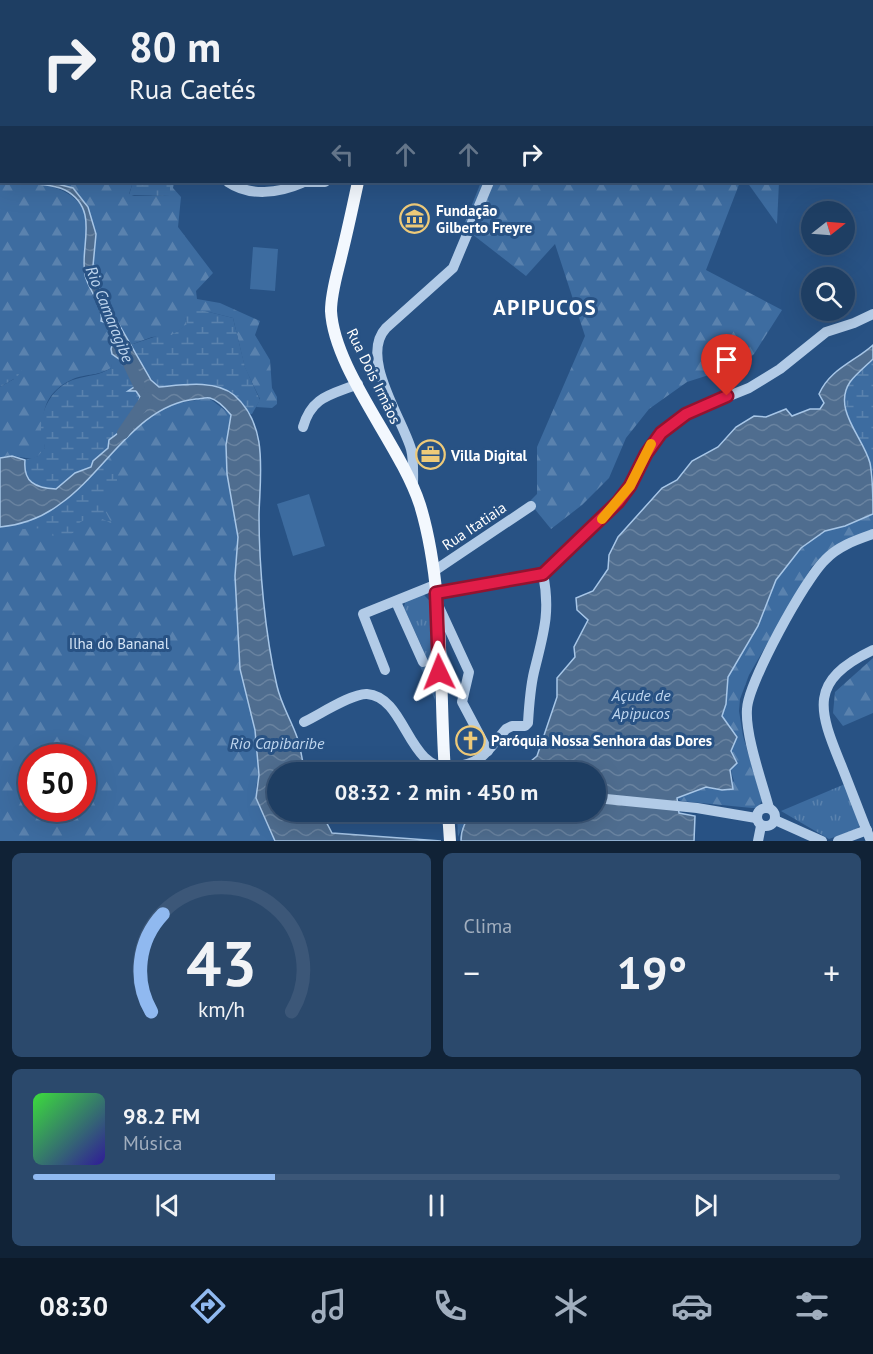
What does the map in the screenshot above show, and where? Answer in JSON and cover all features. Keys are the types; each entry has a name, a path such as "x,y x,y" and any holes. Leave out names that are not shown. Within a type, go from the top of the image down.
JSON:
{"main road":[{"name":"Rua Dois Irmãos","path":"358,183 331,310 340,346 413,486 435,586 445,762"},
{"path":"449,822 450,841"}],"street":[{"path":"230,183 247,190 276,193 300,183"},
{"path":"413,486 412,453 386,391 379,364 379,339 386,328 453,268 489,183"},
{"path":"386,670 363,614 435,586 543,574 618,502 636,476 652,442 672,423 704,406 749,388 780,369 826,332 854,324 873,314"},
{"path":"303,427 308,410 315,402 358,384"},
{"name":"Rua Itatiaia","path":"435,586 531,506"},
{"path":"775,820 774,811 769,808 747,717 748,697 756,676 813,573 835,551 873,534"},
{"path":"475,762 506,729 528,723 534,672 545,631 548,607 543,574"},
{"path":"435,586 469,672 462,702 488,751"},
{"path":"396,602 423,662"},
{"path":"871,841 829,736 823,718 823,708 824,695 833,676 843,666 873,650"},
{"path":"304,722 364,694 385,703 423,756 431,762"},
{"path":"606,799 697,808 768,825 775,820"},
{"path":"758,841 760,811 769,808"},
{"path":"775,820 822,841"},
{"path":"838,841 867,830"}],"green space":[{"path":"0,183 27,183 53,187 75,199 83,208 88,226 83,269 103,322 109,327 114,342 111,349 113,360 111,368 71,380 53,393 48,400 43,418 45,448 33,458 10,456 0,458 0,387 14,379 12,375 0,375"},
{"path":"53,183 133,183 129,194 134,196 170,196 170,183 174,183 173,188 181,197 178,227 213,273 196,291 197,299 220,303 260,321 255,335 270,360 272,388 277,397 277,404 272,408 256,407 260,399 245,368 233,318 205,311 184,311 187,325 172,335 152,337 130,345 101,293 95,276 93,255 96,234 88,207 73,188"},
{"path":"133,183 170,183 170,196 129,195"},
{"path":"481,183 740,183 706,270 782,310 754,354 743,364 687,382 649,409 626,438 609,478 582,505 551,529 529,502 537,494 537,447 585,336 555,244 526,276 463,227"},
{"path":"748,183 779,183 777,224"},
{"path":"253,247 278,249 275,291 250,289"},
{"path":"183,311 205,311 233,318 245,367 260,400 252,414 249,414 233,394 178,385 159,387 145,372 130,345 160,335 172,335 187,324"},
{"path":"112,354 133,369 135,387 129,390 136,391 140,397 136,419 128,421 126,427 109,440 108,448 93,461 91,467 75,473 56,490 33,484 23,470 25,460 38,456 45,448 41,431 42,421 50,398 68,382 107,371 111,368"},
{"path":"873,359 873,474 852,428 845,404 850,382"},
{"path":"22,370 17,377 0,387 0,375 7,372 12,375"},
{"name":"Ilha do Bananal","path":"209,398 231,415 226,445 227,474 238,537 235,576 240,669 255,730 259,775 256,787 260,807 275,841 0,841 0,527 16,525 77,491 137,427 166,405"},
{"path":"109,457 110,468 117,474 117,486 100,501 112,524 99,518 87,519 78,524 79,528 71,535 55,539 52,531 47,528 23,529 15,521"},
{"path":"309,494 325,546 293,556 277,504"},
{"path":"873,514 873,531 818,560 811,568 749,675 740,699 739,711 743,736 762,801 757,808 752,808 681,801 677,798 706,787 722,790 734,781 728,732 722,716 726,704 728,677 758,626 776,580 801,548 825,531 845,526"},
{"path":"423,594 430,601 435,700 420,666 426,664 422,647 404,608 405,602"},
{"path":"873,658 873,713 843,726 833,713 835,692"},
{"path":"845,784 860,825 857,829 829,839 781,811"},
{"path":"457,822 465,822 458,837"}],"water":[{"path":"31,183 53,183 73,188 88,207 96,234 93,266 101,293 151,380 159,387 198,384 226,390 245,407 258,435 261,467 260,556 269,645 279,693 297,737 303,762 267,762 267,822 326,822 332,833 441,841 275,841 256,798 259,775 255,730 240,669 235,576 238,537 227,474 226,445 231,415 219,403 210,398 196,399 175,404 156,413 139,426 77,491 60,504 32,520 0,527 0,458 12,456 25,460 28,479 36,485 56,489 75,473 91,467 93,461 108,448 109,440 126,427 127,419 134,420 140,397 136,391 128,391 134,387 133,369 112,354 114,339 106,323 101,321 98,304 85,275 86,218 76,198 61,188"},
{"name":"Açude de Apipucos","path":"873,345 873,359 850,382 845,392 845,402 851,423 870,463 873,514 845,526 825,531 801,548 776,580 758,626 728,677 726,704 722,716 737,737 731,751 737,763 730,770 733,789 722,790 706,787 677,798 679,813 695,816 694,841 461,841 466,822 606,822 606,762 531,762 537,756 557,697 557,678 575,657 574,647 588,620 577,610 576,598 593,591 608,569 609,555 618,537 662,488 677,480 692,461 718,447 736,427 754,416 766,417 786,409 792,416 810,409 820,409 824,403 819,394 829,378"}],"waterway":[{"name":"Rio Camaragibe","path":"122,349 139,385"},
{"name":"Rio Capibaribe","path":"123,433 147,398"}],"slow traffic":[{"path":"602,519 630,486 651,444"}],"place":[{"name":"Fundação Gilberto Freyre","path":"415,219"},
{"name":"Villa Digital","path":"430,455"},
{"name":"Paróquia Nossa Senhora das Dores","path":"470,740"}],"district":[{"name":"APIPUCOS","path":"545,307"}],"route":[{"path":"439,672 436,593 526,579 549,570 618,502 636,476 652,442 661,433 686,414 727,396"}]}
